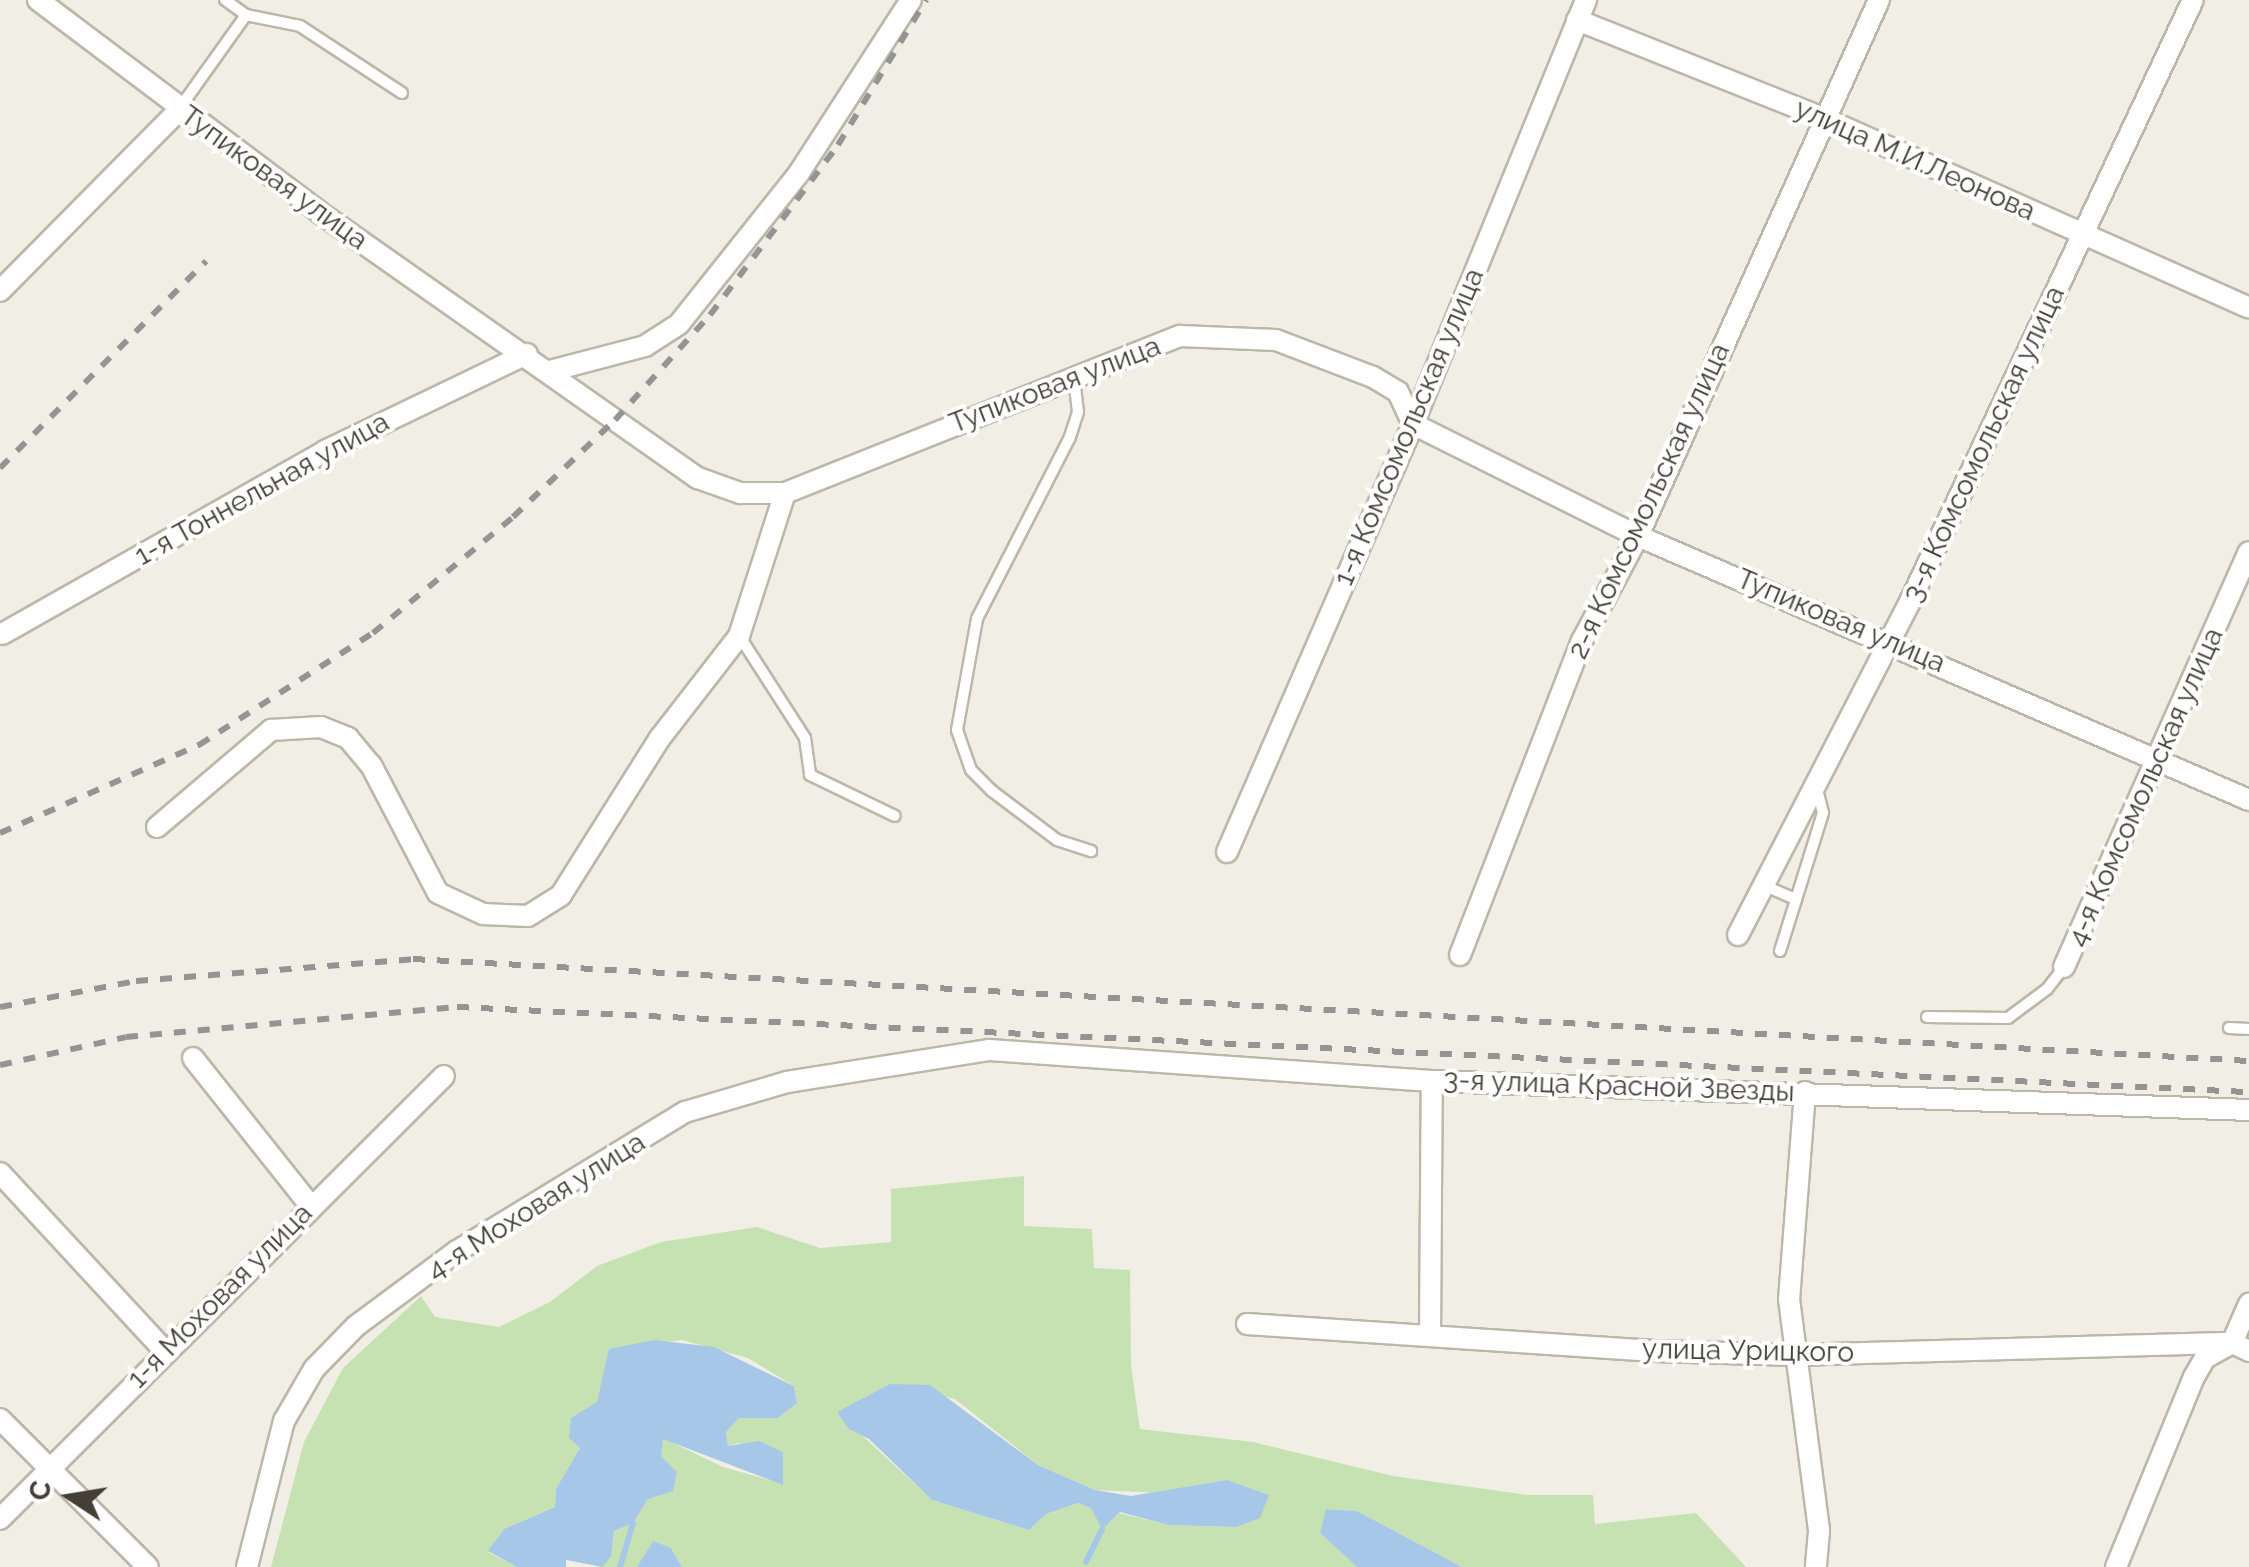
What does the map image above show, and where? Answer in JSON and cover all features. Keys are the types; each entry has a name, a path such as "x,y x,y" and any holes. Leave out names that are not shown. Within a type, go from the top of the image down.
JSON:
{"street":[{"name":"Тупиковая улица","path":"38,0 179,110 698,478 740,493 785,493 1180,336 1276,340 1374,377 1398,392 1413,424 1638,536 1888,640 2249,800"},
{"path":"550,370 645,346 679,324 798,174 911,0"},
{"name":"1-я Комсомольская улица","path":"1227,852 1413,424 1586,0"},
{"name":"2-я Комсомольская улица","path":"1460,954 1568,673 1638,536 1879,0"},
{"name":"3-я Комсомольская улица","path":"1738,935 1888,640 2193,0"},
{"name":"улица М.И.Леонова","path":"1577,20 1823,118 2249,308"},
{"path":"0,291 179,110"},
{"name":"1-я Тоннельная улица","path":"2,634 325,451 527,354"},
{"path":"158,827 271,730 320,728 348,738 371,765 450,904 510,919 528,916 561,894 660,738 740,636 785,493"},
{"name":"4-я Комсомольская улица","path":"2064,966 2160,759 2249,552"},
{"name":"3-я улица Красной Звезды","path":"989,1050 1432,1080 2249,1110"},
{"name":"4-я Моховая улица","path":"248,1567 284,1421 314,1369 356,1326 457,1251 685,1112 787,1082 989,1050"},
{"path":"193,1058 310,1205"},
{"name":"1-я Моховая улица","path":"0,1519 310,1205 444,1076"},
{"path":"1430,1336 1432,1080"},
{"path":"1805,1092 1789,1299 1819,1532 1816,1567"},
{"path":"0,1173 166,1352"},
{"path":"2116,1567 2194,1377 2205,1358 2240,1347 2249,1304"},
{"name":"улица Урицкого","path":"1246,1324 1794,1354 2240,1347"},
{"path":"0,1419 148,1567"}],"lane":[{"path":"224,0 246,15 300,26 402,93"},
{"path":"179,110 246,15"},
{"path":"1074,378 1078,412 1070,438 977,620 957,730 970,770 992,791 1057,840 1091,852"},
{"path":"740,636 805,738 810,774 895,816"},
{"path":"1780,951 1823,813 1816,787"},
{"path":"1762,885 1796,899"},
{"path":"1927,1017 2008,1018 2047,990 2064,966"},
{"path":"2229,1028 2249,1029"}],"green space":[{"path":"1024,1176 1024,1226 1092,1229 1094,1268 1130,1270 1131,1365 1140,1429 1253,1442 1393,1476 1527,1495 1593,1495 1595,1524 1696,1513 1746,1567 1462,1567 1357,1511 1327,1509 1320,1533 1357,1567 682,1567 671,1548 637,1567 602,1567 611,1557 614,1531 633,1523 648,1499 663,1438 723,1467 783,1484 739,1443 728,1446 726,1432 739,1418 778,1418 797,1403 794,1386 748,1358 682,1340 609,1349 608,1373 571,1470 556,1489 555,1507 504,1529 488,1552 517,1567 271,1567 304,1442 343,1368 421,1296 435,1317 499,1327 550,1302 597,1266 661,1242 757,1227 820,1248 891,1242 891,1189","holes":["890,1384 955,1399 1038,1465 1095,1490 1162,1493 1236,1527 1168,1525 1078,1503 1046,1514 1029,1530 932,1500 838,1413"]}],"water":[{"path":"654,1340 714,1347 794,1386 797,1403 778,1418 739,1418 726,1432 728,1446 759,1441 783,1452 783,1485 663,1439 661,1456 677,1472 673,1491 648,1499 633,1523 614,1531 611,1557 602,1567 566,1560 566,1567 517,1567 488,1551 504,1529 555,1507 556,1489 580,1448 569,1438 571,1418 597,1402 609,1349"},
{"path":"890,1384 930,1385 1038,1465 1095,1490 1131,1496 1227,1480 1269,1495 1260,1518 1236,1527 1168,1525 1120,1512 1102,1529 1091,1508 1078,1503 1046,1514 1029,1530 932,1500 869,1439 849,1429 837,1412"},
{"path":"1326,1509 1357,1511 1462,1567 1357,1567 1320,1533"},
{"path":"653,1541 671,1548 682,1567 637,1567"}],"waterway":[{"path":"620,1567 633,1523"},
{"path":"1086,1562 1102,1529"}],"railway":[{"path":"0,833 199,745 373,633 513,517 615,420 710,315 838,145 926,0"},
{"path":"0,468 206,261"},
{"path":"0,1007 136,981 413,959 2249,1061"},
{"path":"0,1065 126,1037 457,1007 2249,1092"}]}
